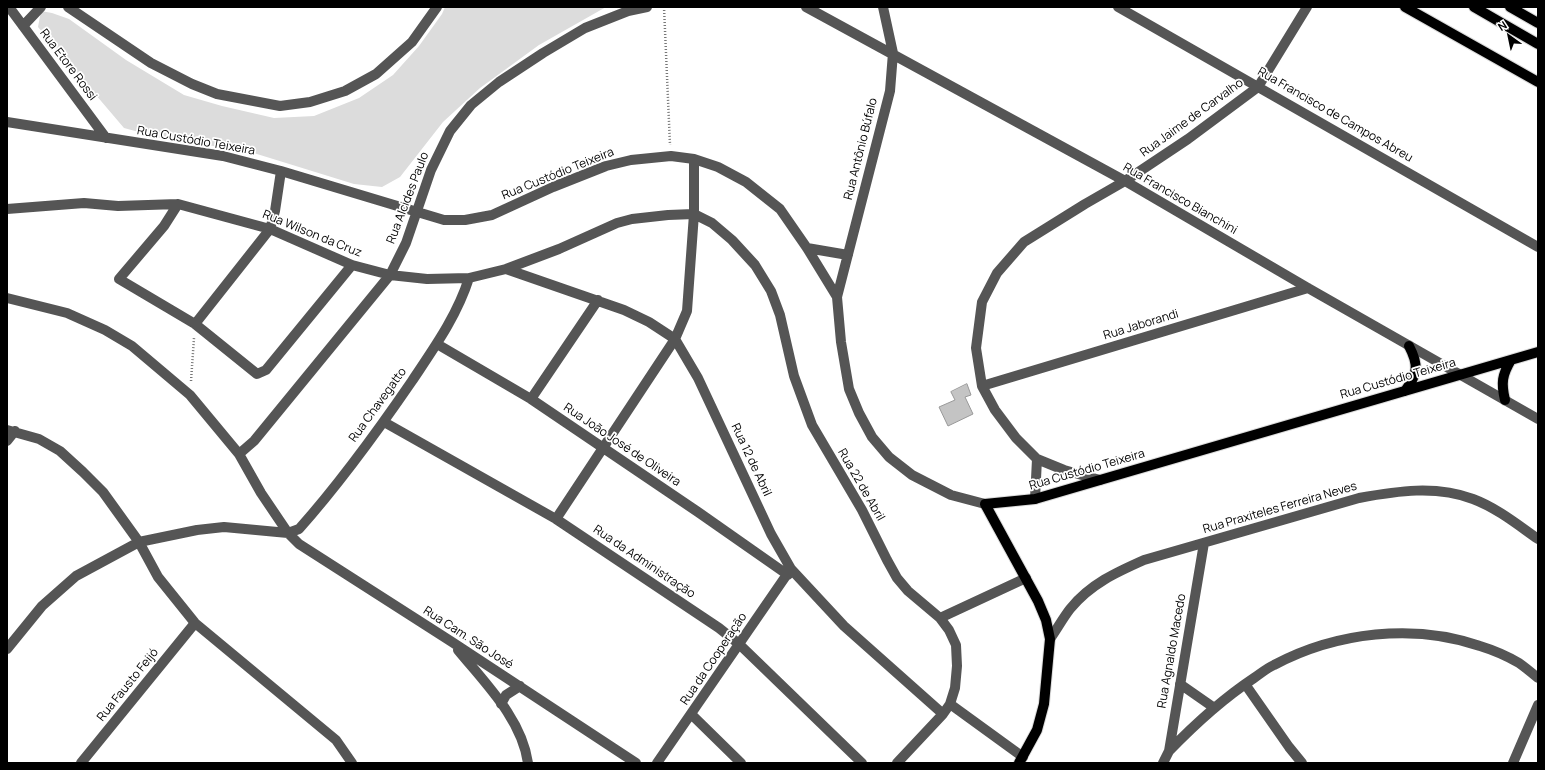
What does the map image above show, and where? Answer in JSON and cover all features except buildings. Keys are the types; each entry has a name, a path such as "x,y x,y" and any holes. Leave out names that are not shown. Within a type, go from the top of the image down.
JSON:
{"main road":[{"path":"1405,7 1538,82"},
{"path":"1474,7 1538,44"},
{"path":"1510,7 1538,23"},
{"path":"1405,391 1415,374 1416,364 1410,346"},
{"name":"Rua Custódio Teixeira","path":"985,504 1035,499 1538,352"},
{"path":"1505,400 1502,389 1502,377 1511,360"},
{"path":"985,504 1038,601 1046,620 1050,640 1044,704 1037,730 1021,760"}],"street":[{"name":"Rua Etore Rossi","path":"9,7 106,138"},
{"path":"23,26 41,7"},
{"path":"68,7 151,63 192,84 217,94 280,106 310,102 345,91 376,74 412,42 437,7"},
{"name":"Rua Alcides Paulo","path":"239,454 254,441 390,275 406,243 431,170 450,131 471,105 499,82 585,28 628,11 647,7"},
{"name":"Rua Francisco Bianchini","path":"806,7 893,53 1125,181 1308,288 1538,418"},
{"name":"Rua Antônio Búfalo","path":"837,297 890,91 893,53 883,7"},
{"name":"Rua Francisco de Campos Abreu","path":"1118,7 1538,247"},
{"name":"Rua Jaime de Carvalho","path":"1100,480 1064,470 1037,459 1016,438 994,410 982,386 976,348 982,302 997,274 1024,242 1125,181 1188,139 1258,87 1307,7"},
{"name":"Rua Custódio Teixeira","path":"7,122 223,156 281,171 444,220 465,220 492,215 553,187 606,166 631,160 671,156 694,159 718,167 746,182 780,209 807,248 837,297 841,342 848,389 872,437 889,458 912,475 950,495 985,504"},
{"path":"556,519 675,339 687,311 694,214 694,159"},
{"path":"195,324 270,229 275,211 281,171"},
{"name":"Rua Wilson da Cruz","path":"7,209 84,203 118,206 178,204 270,229 352,265 390,275 427,279 469,278 506,269 618,223 647,217 694,214"},
{"path":"178,204 164,226 119,279 195,324 257,374 266,370 352,265"},
{"name":"Rua 22 de Abril","path":"694,214 712,224 732,240 755,264 771,291 780,315 794,376 812,425 862,510 897,578 908,591 940,618 949,630 956,645 957,673 955,688 950,704 943,714 897,763"},
{"path":"807,248 848,255"},
{"name":"Rua 12 de Abril","path":"506,269 598,300 649,322 675,339 698,378 789,572 844,626 943,714"},
{"name":"Rua Chavegatto","path":"288,533 299,529 312,514 384,422 437,344 463,297 469,278"},
{"name":"Rua Jaborandi","path":"982,386 1308,288"},
{"name":"Rua Cam. São José","path":"7,298 67,313 105,330 132,346 190,395 239,454 261,492 288,533 299,544 520,686 636,763"},
{"path":"531,399 598,300"},
{"name":"Rua João José de Oliveira","path":"437,344 531,399 789,572"},
{"name":"Rua da Administração","path":"384,422 556,519 719,628 739,644 862,763"},
{"path":"7,441 11,430 39,439 54,448 83,472 103,492 139,542 158,576 195,623 336,740 352,763"},
{"path":"1035,499 1037,459"},
{"name":"Rua Praxiteles Ferreira Neves","path":"1050,640 1070,608 1091,588 1115,572 1144,560 1359,498 1393,492 1422,490 1451,492 1474,499 1509,518 1538,539"},
{"path":"7,649 42,606 76,576 139,542 198,530 224,527 288,533"},
{"name":"Rua Agnaldo Macedo","path":"1163,763 1169,751 1204,543"},
{"name":"Rua da Cooperação","path":"658,763 789,572"},
{"path":"940,618 1026,578"},
{"name":"Rua Fausto Feijó","path":"81,763 195,623"},
{"path":"1169,751 1213,707 1273,665 1312,648 1349,638 1388,634 1431,635 1465,641 1494,651 1519,663 1538,678"},
{"path":"452,642 501,704 518,732 528,763"},
{"path":"1180,684 1213,707"},
{"path":"1245,684 1302,763"},
{"path":"501,704 506,695 520,686"},
{"path":"950,704 1021,760"},
{"path":"1512,763 1538,705"},
{"path":"691,714 741,763"}],"path":[{"path":"664,7 671,156"},
{"path":"190,395 195,324"}],"shaded area":[{"path":"445,7 606,7 539,45 480,88 443,122 400,177 382,187 354,184 244,150 168,140 124,128 38,27 41,11 69,19 126,60 184,95 222,106 274,118 314,116 359,98 393,75 419,46 442,14"}]}
